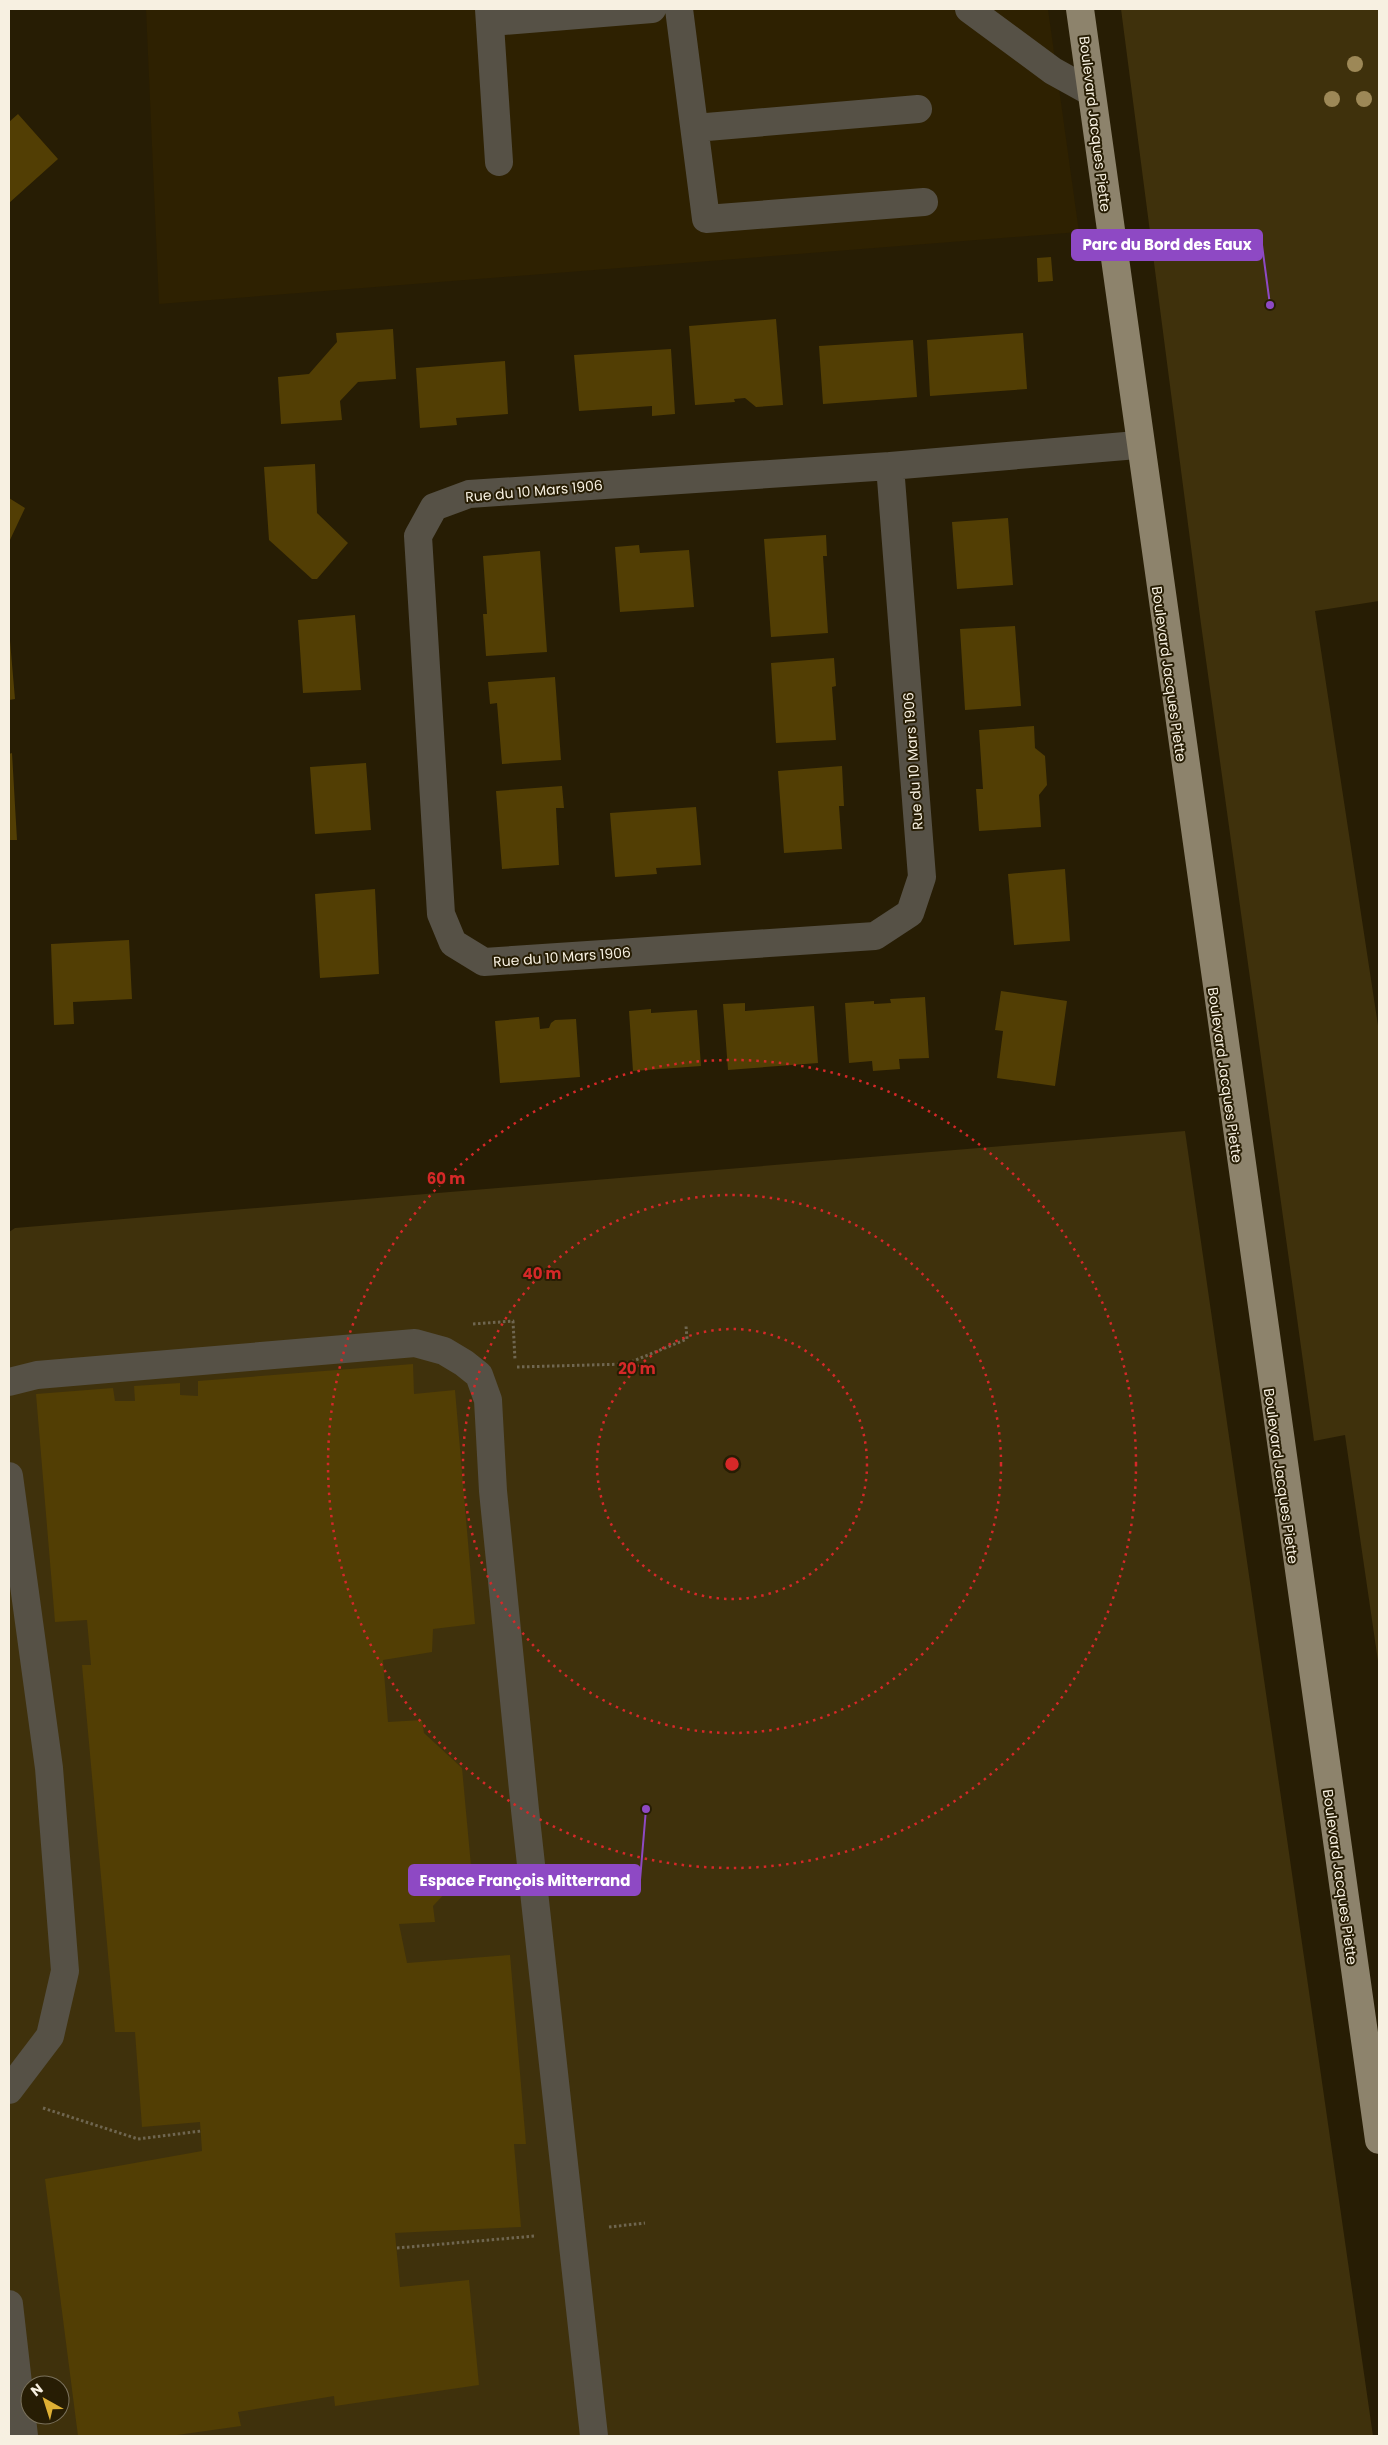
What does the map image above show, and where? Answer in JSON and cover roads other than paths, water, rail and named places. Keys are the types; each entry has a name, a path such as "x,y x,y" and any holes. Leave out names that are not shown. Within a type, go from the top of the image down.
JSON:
{"main road":[{"name":"Boulevard Jacques Piette","path":"1080,9 1137,445 1276,1447 1379,2140"}],"street":[{"path":"499,162 490,16 652,9"},
{"path":"679,9 706,219 924,202"},
{"path":"969,9 1053,71 1091,92"},
{"path":"695,128 918,109"},
{"name":"Rue du 10 Mars 1906","path":"890,466 922,877 910,914 875,936 484,962 453,943 440,914 418,536 434,507 469,494 890,466 1137,445"},
{"path":"9,1382 37,1375 415,1343 444,1352 480,1375 488,1400 493,1491 525,1810 594,2436"},
{"path":"9,1476 49,1768 65,1971 50,2036 9,2090"},
{"path":"9,2304 24,2436"}],"place":[{"name":"Parc du Bord des Eaux","path":"1270,305"},
{"name":"Espace François Mitterrand","path":"646,1809"}]}
